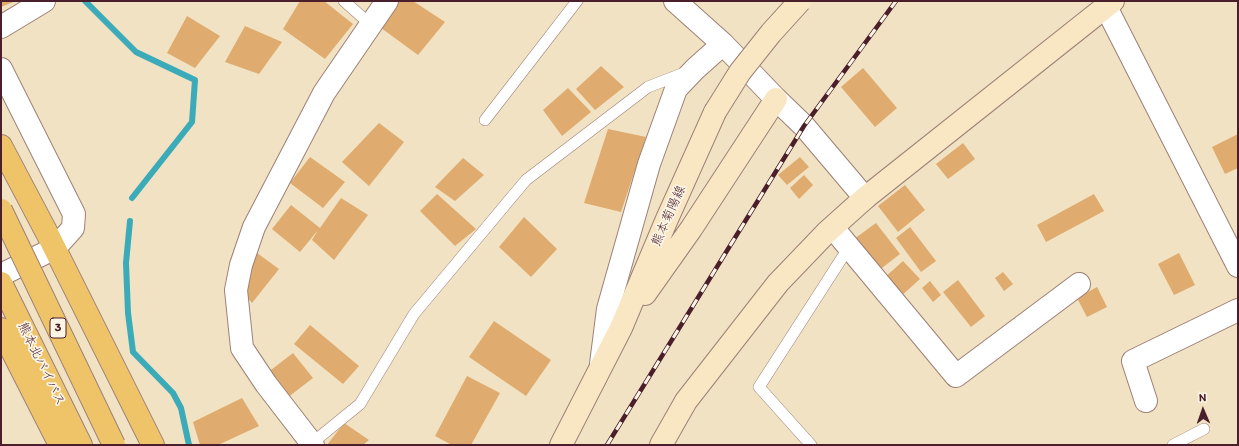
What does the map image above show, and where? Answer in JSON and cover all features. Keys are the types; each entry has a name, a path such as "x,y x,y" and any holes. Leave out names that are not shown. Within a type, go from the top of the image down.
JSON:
{"highway":[{"path":"1,146 55,248 153,445"},
{"name":"3","path":"1,210 114,445"},
{"name":"熊本北バイパス","path":"1,283 81,445"},
{"path":"1,329 60,445"}],"main road":[{"name":"熊本菊陽線","path":"561,445 621,328 667,219 715,112 740,72 771,33 800,1"},
{"path":"661,445 686,401 778,283 833,228 865,198 1110,4"},
{"path":"621,328 691,229 776,99"}],"street":[{"path":"1,28 44,1"},
{"path":"313,444 266,384 242,348 236,290 241,265 254,227 324,93 387,1"},
{"path":"675,1 723,44 804,126 865,198"},
{"path":"1110,4 1238,266"},
{"path":"601,368 608,309 649,164 676,89 695,69 723,44"},
{"path":"1,69 74,214 73,228 55,248 1,275"},
{"path":"833,228 956,376 1079,284"},
{"path":"1146,401 1133,361 1238,310"}],"lane":[{"path":"344,1 371,25"},
{"path":"485,120 577,1"},
{"path":"313,444 360,404 414,314 526,180 648,87 695,69"},
{"path":"811,445 759,387 849,247"},
{"path":"1173,445 1204,428"}],"building":[{"path":"1,1 16,1 1,7"},
{"path":"300,1 324,1 353,24 325,59 283,29"},
{"path":"395,1 413,1 445,22 418,55 377,25"},
{"path":"187,16 220,36 195,68 167,53"},
{"path":"245,26 282,42 259,74 225,62"},
{"path":"601,66 624,87 595,110 576,89"},
{"path":"863,68 897,108 875,127 841,87"},
{"path":"568,88 591,112 562,136 543,110"},
{"path":"379,123 404,142 369,186 342,162"},
{"path":"608,129 646,137 621,212 584,203"},
{"path":"1238,134 1238,168 1225,174 1212,147"},
{"path":"963,143 975,159 948,179 936,164"},
{"path":"310,157 345,182 323,208 290,183"},
{"path":"800,157 809,167 787,185 778,175"},
{"path":"463,158 484,175 455,201 435,187"},
{"path":"804,175 813,185 799,199 790,188"},
{"path":"905,185 925,210 898,232 878,206"},
{"path":"437,194 476,229 455,246 420,211"},
{"path":"1094,194 1104,211 1046,242 1037,225"},
{"path":"341,198 368,215 334,260 312,240 318,230 300,252 272,229 291,205 320,228"},
{"path":"524,217 557,249 531,277 499,247"},
{"path":"876,223 900,254 878,271 854,239"},
{"path":"910,227 936,261 921,272 896,238"},
{"path":"257,253 279,269 252,303 240,288"},
{"path":"1179,253 1195,285 1174,295 1158,264"},
{"path":"903,261 920,279 900,297 883,279"},
{"path":"1003,272 1013,284 1004,291 995,278"},
{"path":"958,280 985,316 971,327 943,292"},
{"path":"930,281 941,295 933,302 922,288"},
{"path":"1097,287 1107,307 1087,317 1077,298"},
{"path":"494,321 551,360 526,396 469,357"},
{"path":"310,325 359,366 343,384 294,344"},
{"path":"293,353 313,378 287,398 267,373"},
{"path":"467,376 500,393 471,445 452,445 435,436"},
{"path":"242,398 259,426 218,445 200,445 193,422"},
{"path":"344,423 369,440 363,445 327,445"}],"waterway":[{"path":"85,1 136,52 195,80 192,122 132,198"},
{"path":"130,221 126,263 128,313 133,352 173,393 181,408 189,445"}],"railway":[{"path":"607,445 804,126 896,1"}]}
